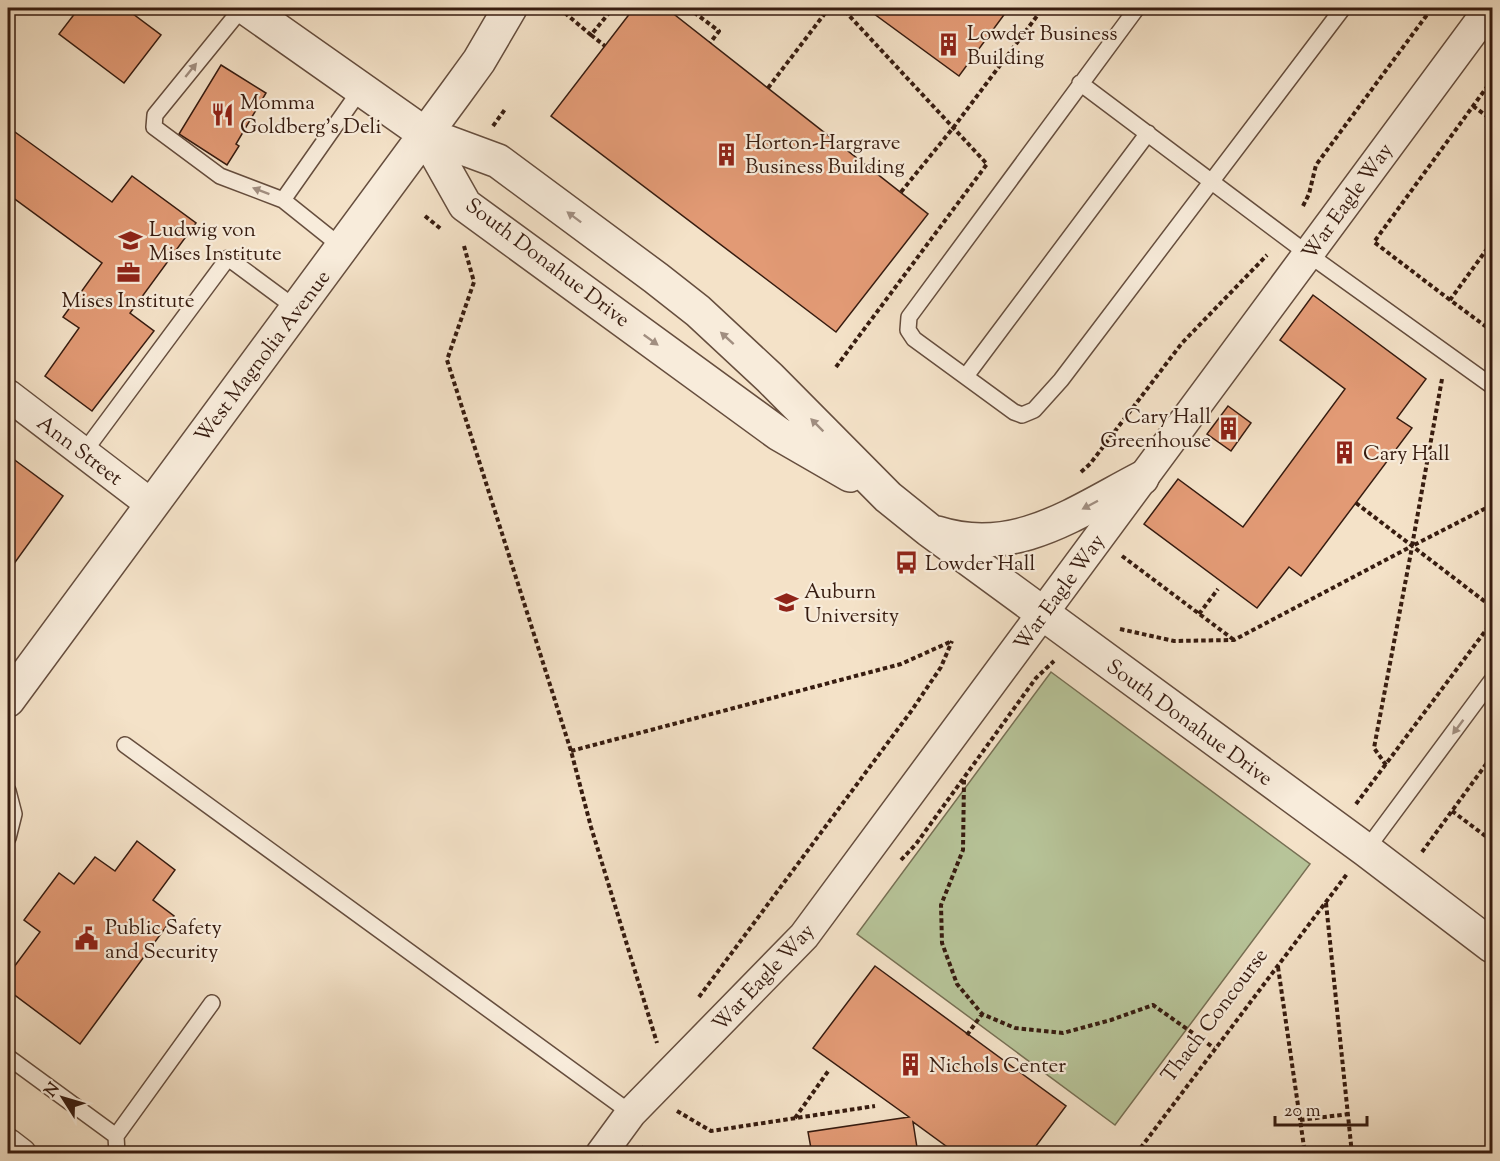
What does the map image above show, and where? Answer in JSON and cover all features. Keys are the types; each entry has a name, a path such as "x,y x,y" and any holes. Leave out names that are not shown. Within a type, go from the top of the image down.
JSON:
{"street":[{"path":"244,8 425,134"},
{"name":"West Magnolia Avenue","path":"8,700 479,61 510,8"},
{"name":"War Eagle Way","path":"600,1154 631,1113 804,936 1490,8"},
{"name":"South Donahue Drive","path":"425,134 465,205 779,434 888,497"},
{"name":"South Donahue Drive","path":"425,134 498,161 656,278 698,311 770,378 888,497 928,530 1042,615 1375,838 1492,946"},
{"name":"Ann Street","path":"8,395 152,505"},
{"path":"928,530 959,540 985,542 1021,536 1061,522 1142,478"},
{"path":"8,1144 21,1154"}],"lane":[{"path":"244,8 155,115 154,127 220,176 283,200 343,248"},
{"path":"1137,8 909,317 908,330 914,339 1014,412 1022,415 1034,410 1061,380 1343,8"},
{"path":"1080,83 1214,180 1308,254 1492,386"},
{"path":"283,200 360,89"},
{"path":"966,376 1148,133"},
{"path":"84,452 228,258 297,309"},
{"path":"1375,838 1492,680"},
{"path":"125,745 631,1113"},
{"path":"8,791 14,814 8,838"},
{"path":"117,1154 116,1136 212,1003"},
{"path":"8,1057 116,1136"}],"path":[{"path":"559,8 605,46"},
{"path":"591,35 613,8"},
{"path":"688,8 719,31 711,42"},
{"path":"768,88 830,8"},
{"path":"836,367 987,164 842,8"},
{"path":"901,192 953,128 1043,8"},
{"path":"1301,211 1310,194 1316,165 1432,8"},
{"path":"1492,80 1374,242 1492,331"},
{"path":"1473,106 1492,120"},
{"path":"495,122 506,108"},
{"path":"425,216 450,235"},
{"path":"458,241 466,248 474,282 447,360 571,751 591,827 659,1051 666,1041"},
{"path":"1450,300 1492,242"},
{"path":"1074,479 1090,464 1182,343 1271,250"},
{"path":"1386,765 1374,748 1443,374 1452,380"},
{"path":"1356,503 1492,607"},
{"path":"1110,626 1174,641 1234,640 1492,505"},
{"path":"1116,551 1234,640"},
{"path":"1199,614 1218,589"},
{"path":"1355,805 1492,622"},
{"path":"571,751 901,664 952,641 941,667 912,710 694,1004"},
{"path":"1419,855 1492,756"},
{"path":"964,778 963,850 941,905 942,943 957,984 982,1014 1015,1028 1063,1033 1112,1020 1153,1005 1214,1048"},
{"path":"1452,810 1492,841"},
{"name":"Thach Concourse","path":"1136,1154 1326,902 1349,1114"},
{"path":"1278,966 1305,1154"},
{"path":"967,1035 982,1014"},
{"path":"794,1118 829,1070"},
{"path":"671,1107 711,1131 874,1106"},
{"path":"1300,1120 1349,1114 1352,1154"}],"green space":[{"path":"1051,672 1310,864 1115,1125 857,934"}],"building":[{"path":"79,8 125,8 161,35 124,83 59,34"},
{"name":"Horton-Hargrave Business Building","path":"634,8 666,8 928,214 836,332 551,116"},
{"name":"Lowder Business Building","path":"866,8 1009,8 959,76"},
{"name":"Momma Goldberg's Deli","path":"221,65 266,93 236,144 239,146 227,165 179,134"},
{"name":"Mises Institute","path":"8,127 112,202 132,176 196,223 130,313 154,331 92,411 45,376 79,328 63,317 102,263 8,194"},
{"name":"Cary Hall","path":"1313,295 1426,379 1397,418 1412,428 1301,576 1289,567 1257,608 1144,524 1178,479 1243,527 1345,389 1280,340"},
{"name":"Cary Hall Greenhouse","path":"1228,406 1251,423 1231,451 1207,434"},
{"path":"8,455 63,496 8,572"},
{"path":"137,841 175,870 153,900 174,916 80,1044 8,990 8,975 40,932 24,920 59,873 74,884 95,857 115,871"},
{"name":"Nichols Center","path":"875,966 1066,1106 1030,1154 957,1154 913,1122 918,1154 812,1154 808,1132 909,1117 813,1048"}],"place":[{"name":"Lowder Business Building","path":"949,45"},
{"name":"Momma Goldberg's Deli","path":"222,114"},
{"name":"Horton-Hargrave Business Building","path":"727,154"},
{"name":"Ludwig von Mises Institute","path":"131,241"},
{"name":"Mises Institute","path":"128,272"},
{"name":"Cary Hall Greenhouse","path":"1229,428"},
{"name":"Cary Hall","path":"1345,453"},
{"name":"Lowder Hall","path":"907,563"},
{"name":"Auburn University","path":"786,603"},
{"name":"Public Safety and Security","path":"87,939"},
{"name":"Nichols Center","path":"911,1065"}]}
